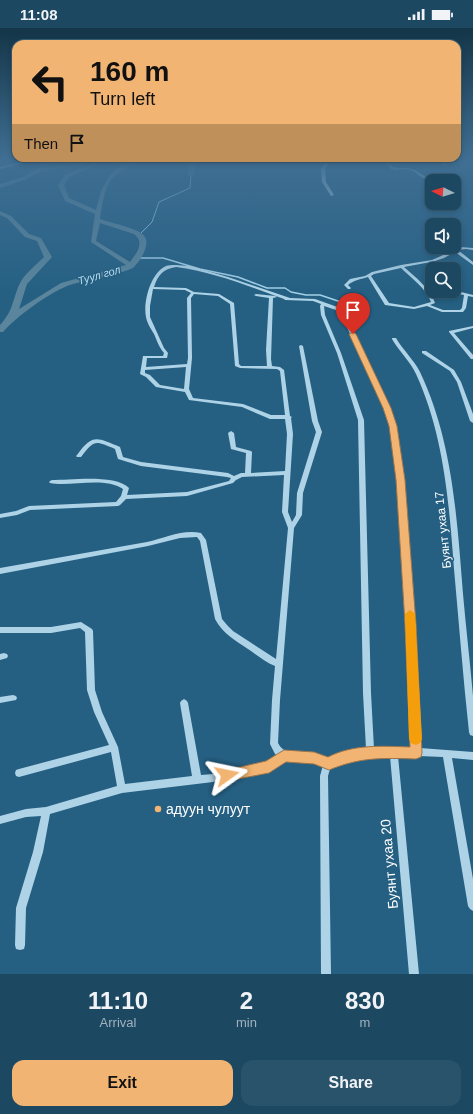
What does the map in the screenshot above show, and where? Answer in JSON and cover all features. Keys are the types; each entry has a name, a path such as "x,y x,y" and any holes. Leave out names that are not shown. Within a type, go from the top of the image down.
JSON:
{"street":[{"path":"461,250 473,249"},
{"path":"349,288 346,285 351,280 422,261 433,261 446,254"},
{"path":"459,254 473,264"},
{"path":"187,391 158,386 148,376 142,374 145,357 164,357 166,353 160,346 159,340 148,320 147,311 152,288 158,274 166,267 181,265 237,281 289,299"},
{"path":"401,266 433,299 433,303 429,306"},
{"path":"370,276 374,287 384,296 387,304 408,308 429,306 442,311 461,311 464,308 466,294"},
{"path":"152,288 186,289 193,294 220,296 232,304 237,365 240,367 282,370 289,417 290,460 285,512 291,528 279,664 274,744 278,751 284,756 314,758 329,763 338,759 370,752 473,756"},
{"path":"461,292 473,296"},
{"path":"193,294 189,298 189,365 187,391 191,399 243,406 270,417 289,417"},
{"path":"256,295 314,300 341,310 348,317 348,324 387,408 393,426 400,480 411,624 416,753"},
{"path":"270,368 267,352 272,315 272,297"},
{"path":"324,304 322,306 323,315 339,353 361,420 367,693 370,752"},
{"path":"473,327 451,332 473,358"},
{"name":"Буянт ухаа 17","path":"394,339 399,348 411,359 419,374 440,435 452,502 468,697 473,732"},
{"path":"291,528 299,515 300,493 319,432 315,420 301,346"},
{"path":"424,352 452,370 460,382 473,421"},
{"path":"143,369 189,365"},
{"path":"232,433 233,448 248,452 248,474"},
{"path":"79,456 90,442 96,440 118,448 120,458 141,464 228,475 235,478"},
{"path":"124,497 187,494 231,482 235,478 248,474 288,473"},
{"path":"0,516 18,513 30,508 118,504 124,497 126,488 120,484 80,481 52,482"},
{"path":"0,572 192,534 199,535 203,540 219,619 224,628 233,637 270,661 279,664"},
{"path":"0,630 51,630 81,625 89,630 91,690 98,712 114,747 122,789"},
{"path":"0,700 13,698"},
{"path":"184,703 198,779"},
{"path":"19,773 114,747"},
{"name":"Буянт ухаа 20","path":"394,752 414,974"},
{"path":"447,754 473,906"},
{"path":"0,820 26,813 46,811 122,789 213,778 269,766 284,756"},
{"path":"326,974 324,776 329,763"},
{"path":"20,945 21,908 38,852 46,811"}],"waterway":[{"name":"Туул гол","path":"74,203 97,213"},
{"name":"Туул гол","path":"100,203 93,241 131,266"},
{"path":"140,234 152,222 159,203"},
{"path":"0,213 9,217 27,236 39,240 48,257 34,270 23,284 13,316"},
{"path":"98,220 108,225 136,233 142,237 144,243 140,253 131,266"},
{"path":"138,258 163,258 200,269 238,277 267,288 285,288 291,292 306,295 320,295 350,305"},
{"name":"Туул гол","path":"13,316 64,285 131,266"},
{"name":"Туул гол","path":"0,330 13,316"}],"slow traffic":[{"path":"410,614 416,739"}],"place":[{"name":"адуун чулуут","path":"158,809"}],"route":[{"path":"227,775 269,766 276,763 284,756 314,758 329,763 359,753 381,751 416,753 411,624 400,480 393,426 387,408 353,334"}]}
